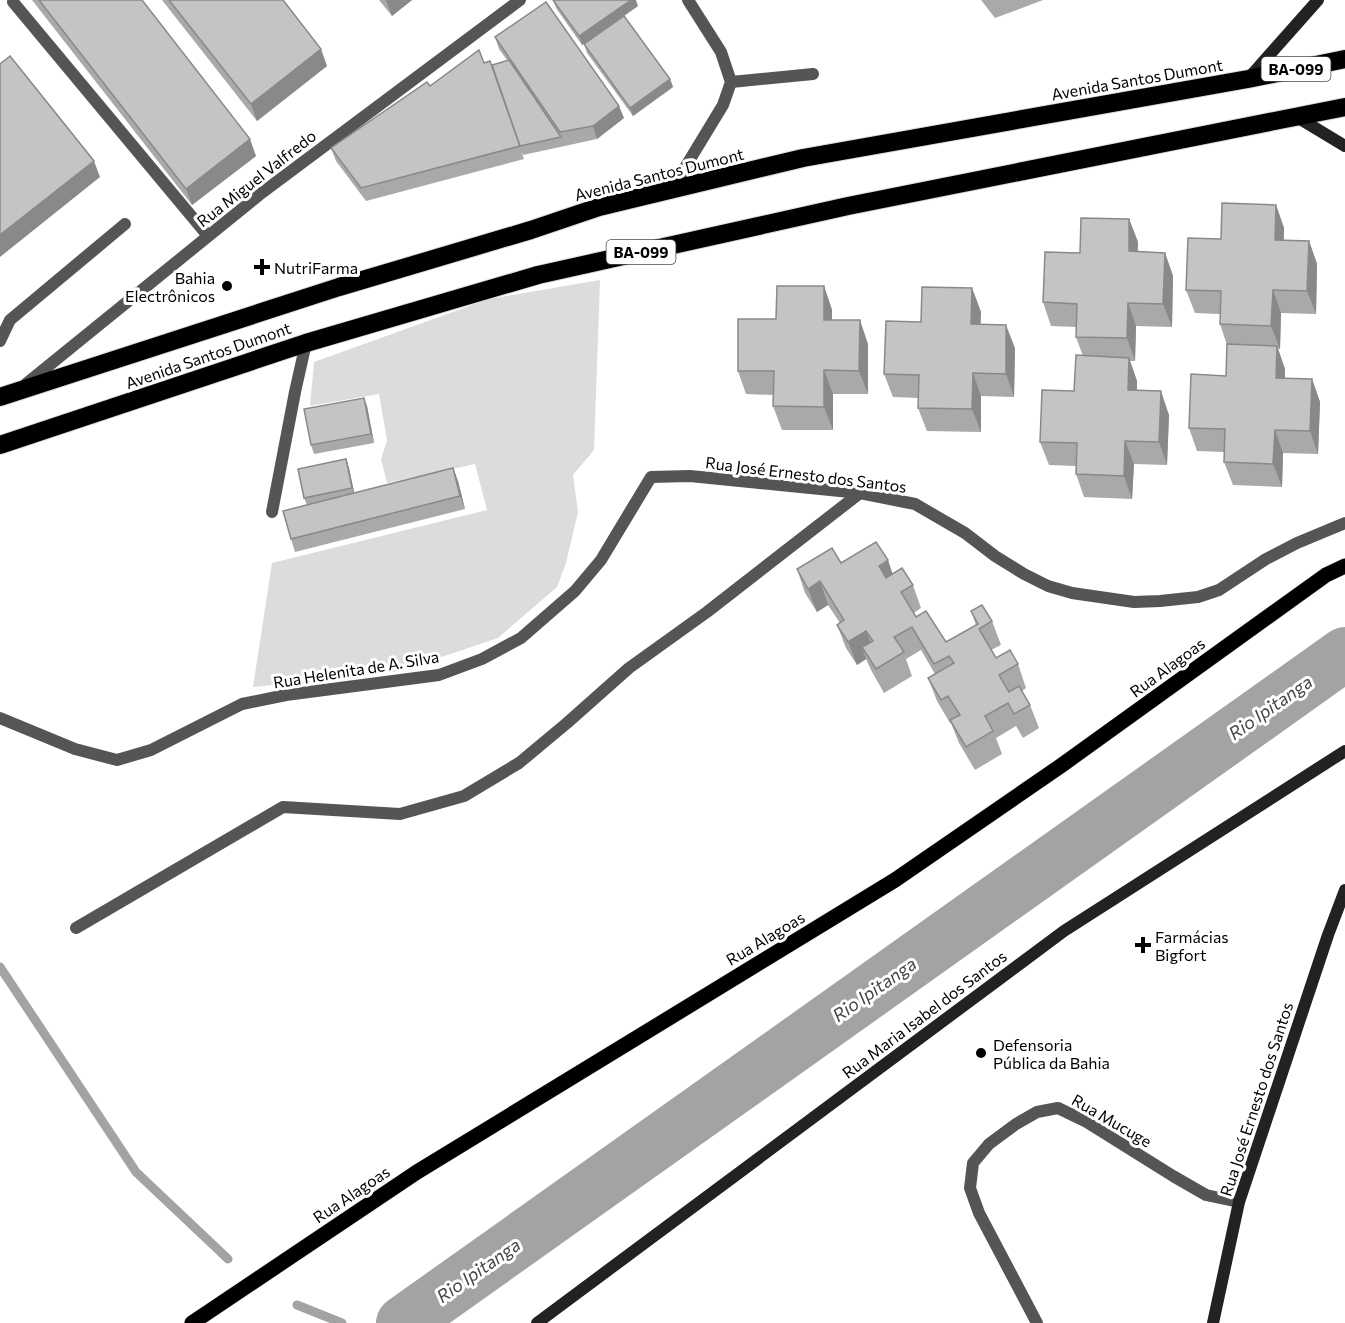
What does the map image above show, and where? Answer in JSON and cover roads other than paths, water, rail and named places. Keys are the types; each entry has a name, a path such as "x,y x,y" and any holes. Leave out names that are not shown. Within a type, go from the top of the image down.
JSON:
{"highway":[{"name":"Avenida Santos Dumont","path":"6,392 599,207 803,158 1248,79 1345,59"},
{"name":"Avenida Santos Dumont","path":"0,445 306,343 538,275 848,206 1345,107"}],"main road":[{"path":"1248,79 1318,0"},
{"path":"1297,117 1345,147"},
{"name":"Rua Alagoas","path":"192,1323 417,1172 895,880 1062,765 1326,575 1345,566"},
{"name":"Rua Maria Isabel dos Santos","path":"537,1323 1064,931 1345,751"},
{"name":"Rua José Ernesto dos Santos","path":"1213,1323 1239,1202 1345,890"}],"street":[{"name":"Rua Miguel Valfredo","path":"6,392 259,195 520,0"},
{"path":"672,189 723,105 731,82 721,52 688,0"},
{"path":"13,2 208,236"},
{"path":"731,82 813,74"},
{"path":"0,341 10,320 125,224"},
{"path":"272,512 306,343"},
{"name":"Rua José Ernesto dos Santos","path":"651,477 690,476 860,494 915,504 965,532 995,556 1048,586 1072,593 1134,602 1177,600 1198,597 1219,590 1266,559 1345,523"},
{"name":"Rua Helenita de A. Silva","path":"0,718 75,749 117,760 151,750 242,704 286,695 440,675 482,659 521,638 575,591 601,560 651,477"},
{"path":"76,928 283,807 400,814 464,796 519,763 629,668 707,612 860,494"},
{"name":"Rua Mucuge","path":"1037,1323 979,1213 970,1188 973,1163 989,1144 1016,1124 1037,1112 1058,1108 1085,1121 1206,1195 1239,1202"}],"waterway":[{"name":"Rio Ipitanga","path":"403,1323 1345,654"},
{"path":"0,967 136,1172 228,1259"},
{"path":"297,1305 342,1323"}],"place":[{"name":"NutriFarma","path":"262,267"},
{"name":"Bahia Electrônicos","path":"227,286"},
{"name":"Farmácias Bigfort","path":"1143,945"},
{"name":"Defensoria Pública da Bahia","path":"981,1053"}]}
